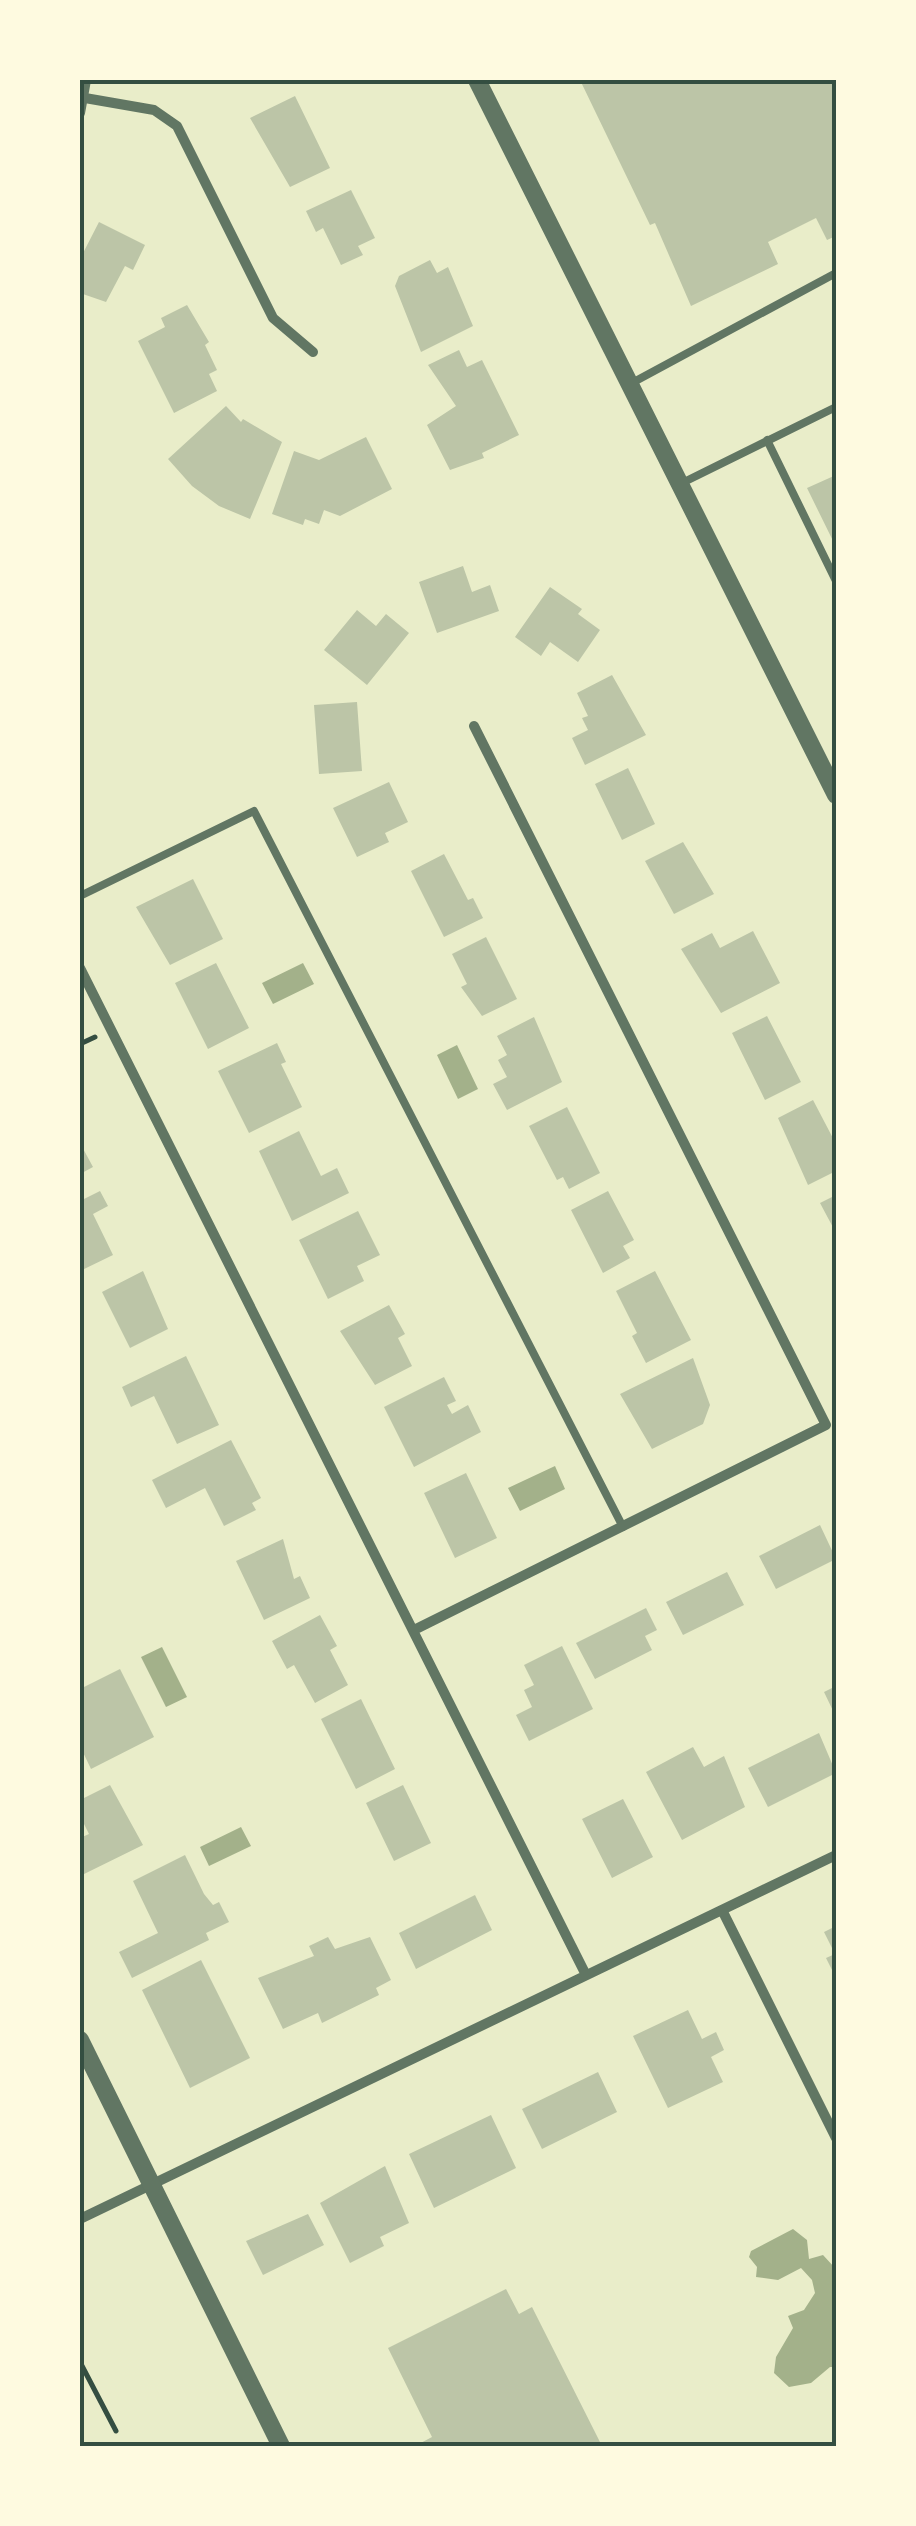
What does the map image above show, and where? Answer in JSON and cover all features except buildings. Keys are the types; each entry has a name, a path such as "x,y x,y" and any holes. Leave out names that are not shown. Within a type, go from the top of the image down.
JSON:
{"street":[{"path":"80,114 86,80"},
{"path":"477,80 836,795"},
{"path":"85,98 154,110 177,126 273,318 313,352"},
{"path":"414,1630 826,1425 474,726"},
{"path":"80,968 586,1974"},
{"path":"80,2219 836,1855"},
{"path":"722,1910 836,2138"},
{"path":"80,2040 281,2446"}],"lane":[{"path":"630,384 836,273"},
{"path":"680,484 836,408"},
{"path":"767,440 836,581"},
{"path":"80,896 254,811 623,1526"}],"path":[{"path":"80,2362 116,2431"}],"shaded area":[{"path":"303,963 314,984 273,1004 262,983"},
{"path":"457,1045 478,1089 458,1099 437,1055"},
{"path":"555,1466 565,1489 520,1511 508,1488"},
{"path":"162,1647 187,1697 166,1707 141,1657"},
{"path":"241,1827 251,1846 209,1866 200,1847"},
{"path":"793,2229 807,2240 809,2259 823,2255 835,2268 836,2367 830,2367 811,2383 789,2387 774,2373 776,2357 793,2328 788,2316 804,2310 815,2293 812,2280 801,2268 778,2280 756,2277 757,2267 749,2257 751,2251"}]}
